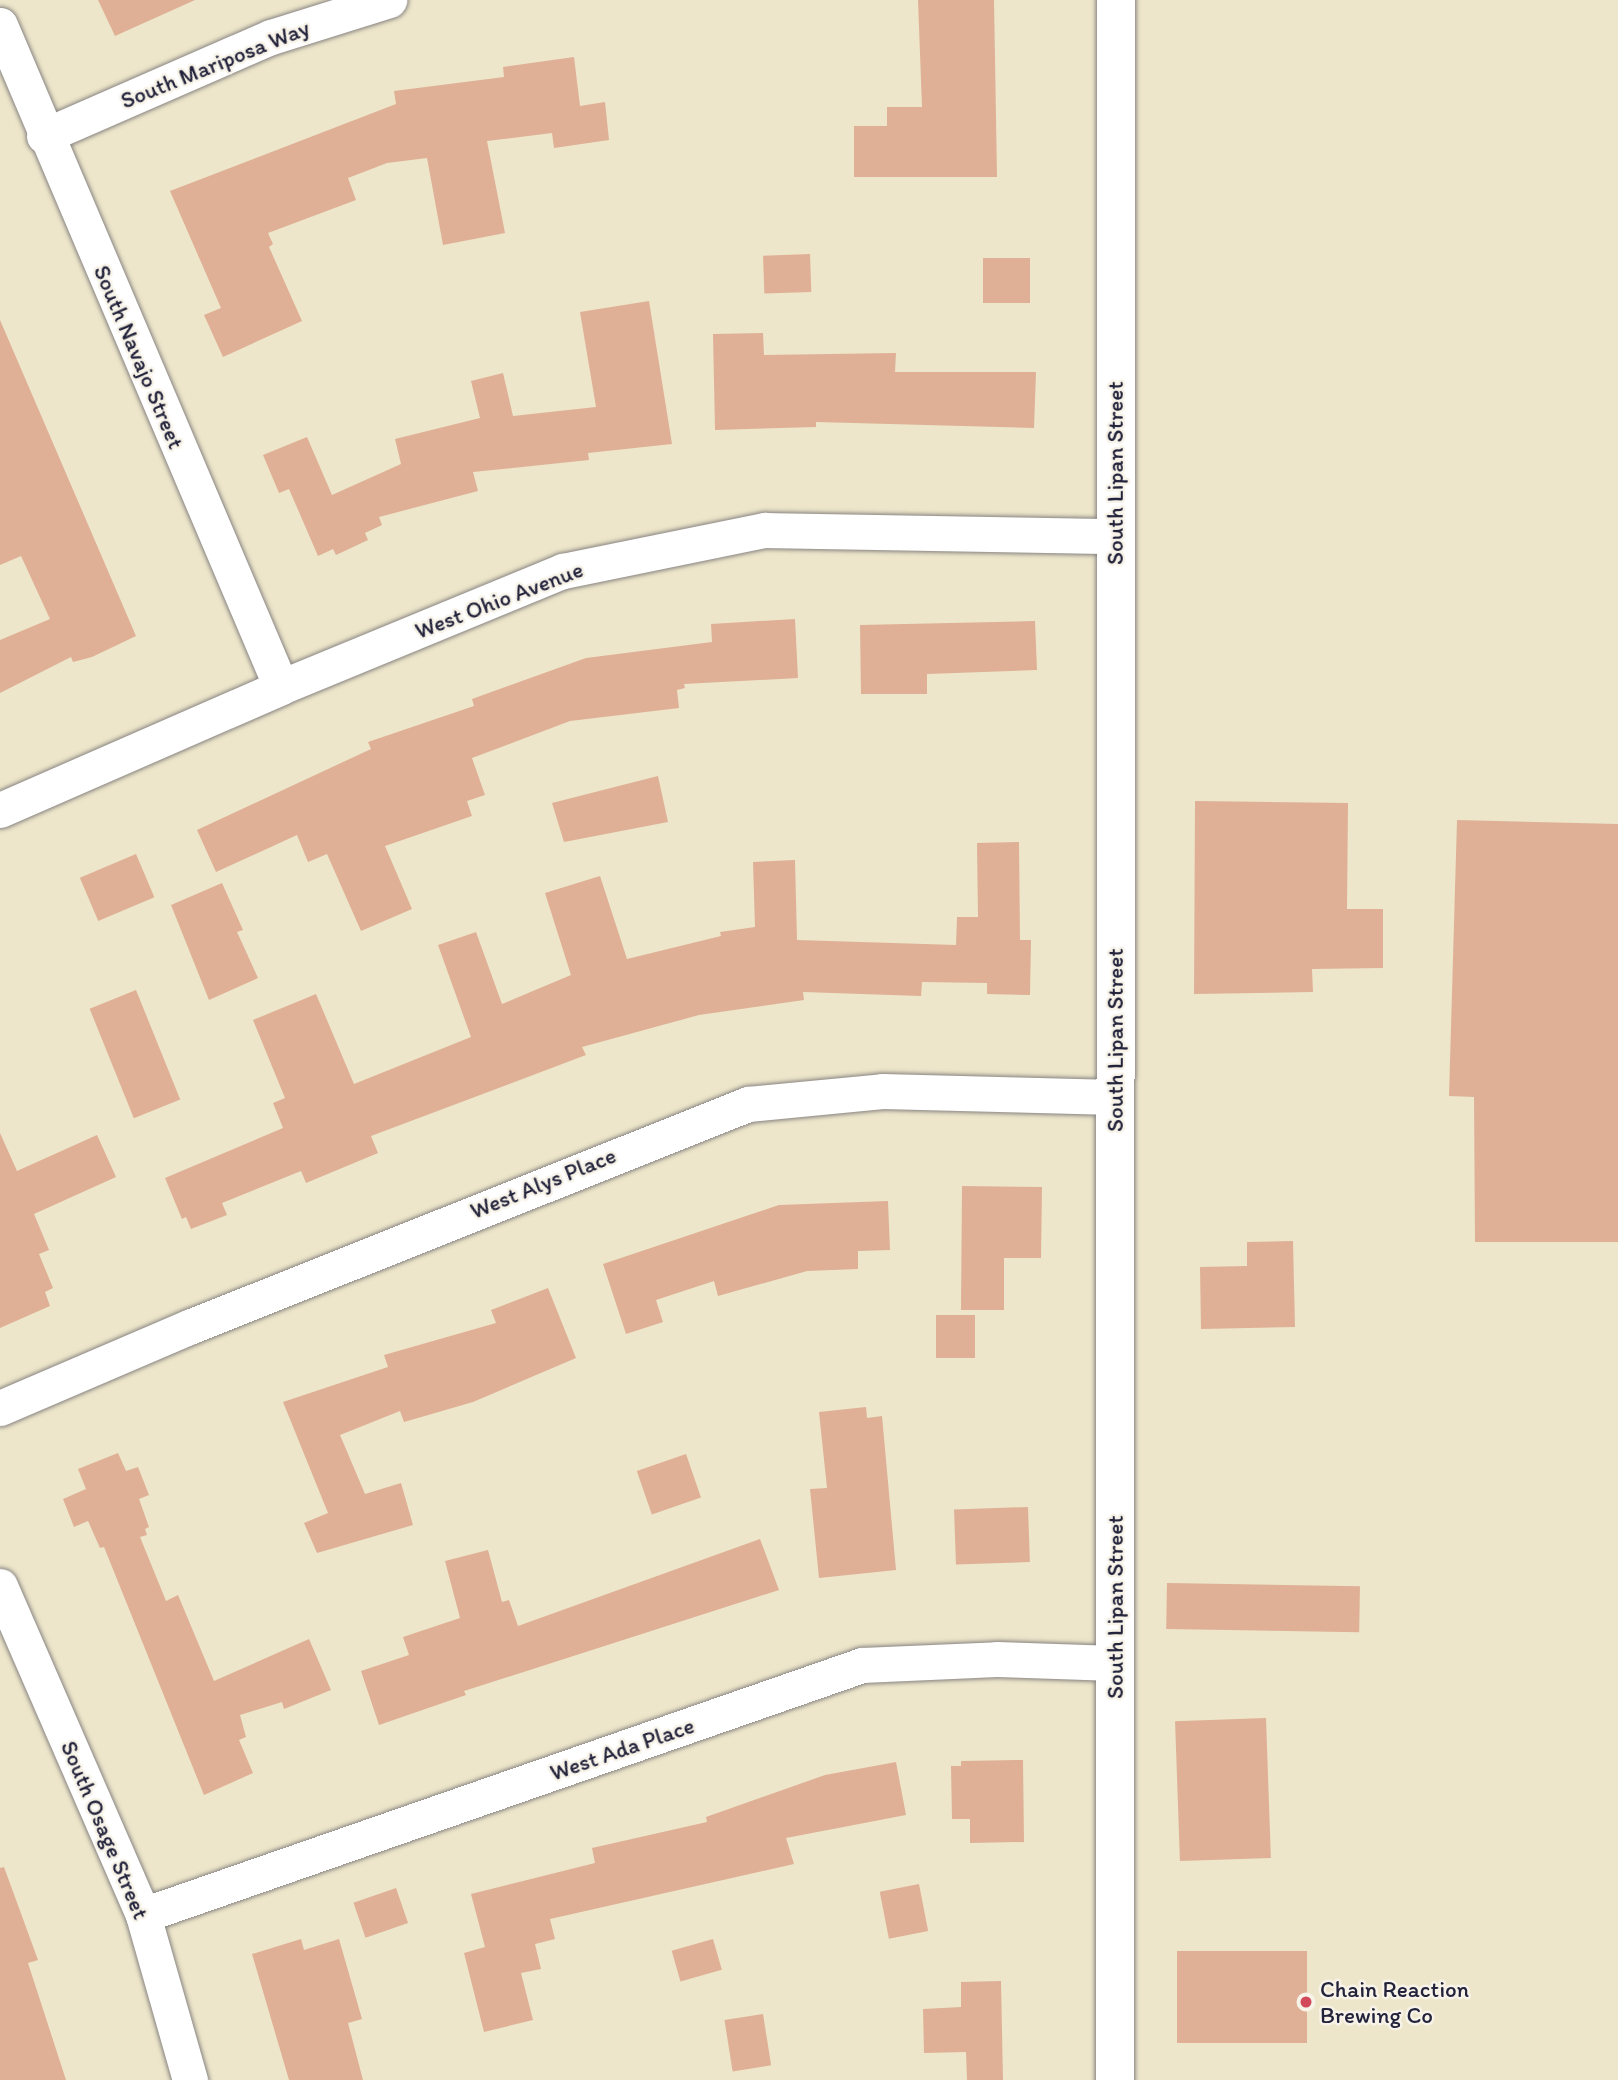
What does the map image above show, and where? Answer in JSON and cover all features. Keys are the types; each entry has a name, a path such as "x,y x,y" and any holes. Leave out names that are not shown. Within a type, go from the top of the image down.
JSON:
{"street":[{"name":"South Mariposa Way","path":"44,136 271,37 389,0"},
{"name":"South Lipan Street","path":"1115,2080 1116,0"},
{"name":"South Navajo Street","path":"0,25 44,136 281,687"},
{"name":"West Ohio Avenue","path":"0,810 281,687 562,571 765,530 1115,536"},
{"name":"West Alys Place","path":"0,1408 204,1321 748,1104 882,1091 1115,1097"},
{"name":"South Osage Street","path":"0,1586 143,1915 190,2080"},
{"name":"West Ada Place","path":"143,1915 862,1665 997,1659 1115,1662"}],"building":[{"path":"98,0 195,0 115,36"},
{"path":"918,0 994,0 997,177 854,177 854,126 887,126 887,107 922,107"},
{"path":"574,57 580,106 605,102 609,140 554,148 552,133 487,141 505,233 443,245 427,158 387,163 348,178 356,200 268,233 273,244 269,247 302,321 223,357 204,315 221,308 170,191 396,104 394,91 504,77 503,67"},
{"path":"810,254 811,292 764,294 763,256"},
{"path":"983,258 1030,258 1030,303 983,303"},
{"path":"649,301 672,444 588,453 589,460 473,472 478,491 379,517 382,525 365,533 368,540 336,555 333,549 318,556 289,489 279,493 263,455 307,437 332,495 401,464 395,439 480,418 471,381 503,373 513,416 596,407 580,312"},
{"path":"0,320 136,636 92,657 73,662 71,657 0,693 0,640 50,619 21,556 0,565"},
{"path":"763,333 764,355 896,353 895,372 1036,372 1034,428 816,422 816,427 715,430 713,334"},
{"path":"795,619 798,678 684,684 685,688 677,690 679,708 570,721 472,758 485,795 467,801 472,816 385,846 412,909 361,931 327,854 308,862 297,835 216,872 197,830 371,749 368,742 474,706 472,699 586,658 712,642 711,624"},
{"path":"1035,621 1037,670 927,674 927,694 861,694 860,625"},
{"path":"658,776 668,822 564,842 552,803"},
{"path":"1195,801 1348,803 1347,909 1383,909 1383,968 1312,969 1313,992 1194,994"},
{"path":"1457,820 1618,824 1618,1242 1475,1242 1474,1097 1449,1096"},
{"path":"1019,842 1020,940 1031,940 1030,995 987,994 987,983 922,982 921,996 803,992 804,1000 699,1015 582,1047 586,1055 371,1136 378,1153 306,1183 301,1171 222,1203 227,1215 191,1229 186,1217 182,1219 165,1178 283,1128 273,1103 285,1098 253,1020 316,994 354,1084 471,1037 438,945 476,932 502,1004 571,975 545,893 600,876 627,959 721,936 720,932 755,927 753,862 795,860 797,940 956,945 957,917 978,917 977,843"},
{"path":"136,854 154,897 98,921 80,878"},
{"path":"222,883 243,930 237,932 258,978 209,1000 171,905"},
{"path":"136,990 180,1099 134,1118 90,1009"},
{"path":"0,1133 17,1171 97,1135 116,1177 34,1214 49,1250 39,1254 53,1288 45,1292 50,1306 0,1328"},
{"path":"962,1186 1042,1187 1041,1258 1004,1258 1004,1310 961,1310"},
{"path":"888,1201 890,1250 858,1251 858,1269 807,1271 718,1296 714,1281 656,1300 663,1322 626,1334 603,1264 779,1205"},
{"path":"1293,1241 1295,1327 1201,1329 1200,1267 1247,1266 1247,1242"},
{"path":"548,1288 576,1358 473,1402 404,1422 400,1411 340,1435 365,1494 401,1483 413,1525 317,1553 304,1523 328,1513 283,1402 388,1367 384,1355 496,1323 491,1310"},
{"path":"936,1315 975,1315 975,1358 936,1358"},
{"path":"866,1407 867,1418 882,1416 896,1570 819,1578 810,1489 827,1488 819,1412"},
{"path":"118,1453 126,1471 138,1467 149,1495 139,1499 149,1527 145,1529 147,1535 140,1537 166,1601 178,1595 214,1681 309,1639 331,1690 284,1709 282,1702 240,1715 246,1737 239,1740 253,1773 204,1795 104,1547 100,1548 88,1521 74,1527 63,1499 86,1489 78,1469"},
{"path":"686,1454 701,1497 652,1514 637,1471"},
{"path":"1028,1507 1030,1562 956,1565 954,1510"},
{"path":"760,1539 779,1590 464,1691 466,1695 379,1725 361,1671 409,1655 403,1637 460,1618 445,1561 488,1550 502,1602 509,1600 518,1626"},
{"path":"1167,1583 1360,1586 1359,1632 1166,1629"},
{"path":"1266,1718 1271,1858 1180,1861 1175,1721"},
{"path":"1023,1760 1024,1842 970,1843 970,1819 952,1819 951,1766 961,1766 961,1761"},
{"path":"896,1762 906,1815 786,1838 794,1864 550,1919 555,1939 535,1944 541,1969 521,1973 533,2020 484,2032 464,1953 485,1947 471,1894 595,1863 592,1848 707,1822 706,1817 825,1775"},
{"path":"4,1867 38,1960 28,1963 66,2080 0,2080 0,1868"},
{"path":"919,1884 928,1931 889,1939 880,1892"},
{"path":"396,1888 408,1923 365,1938 353,1903"},
{"path":"301,1939 304,1950 339,1939 362,2019 348,2023 363,2080 289,2080 252,1954"},
{"path":"713,1939 722,1970 680,1982 672,1951"},
{"path":"1177,1951 1307,1951 1307,2043 1177,2043"},
{"path":"1001,1981 1003,2080 967,2080 966,2052 924,2053 923,2009 961,2007 961,1982"},
{"path":"763,2014 771,2065 733,2071 724,2020"}],"place":[{"name":"Chain Reaction Brewing Co","path":"1306,2002"}]}
